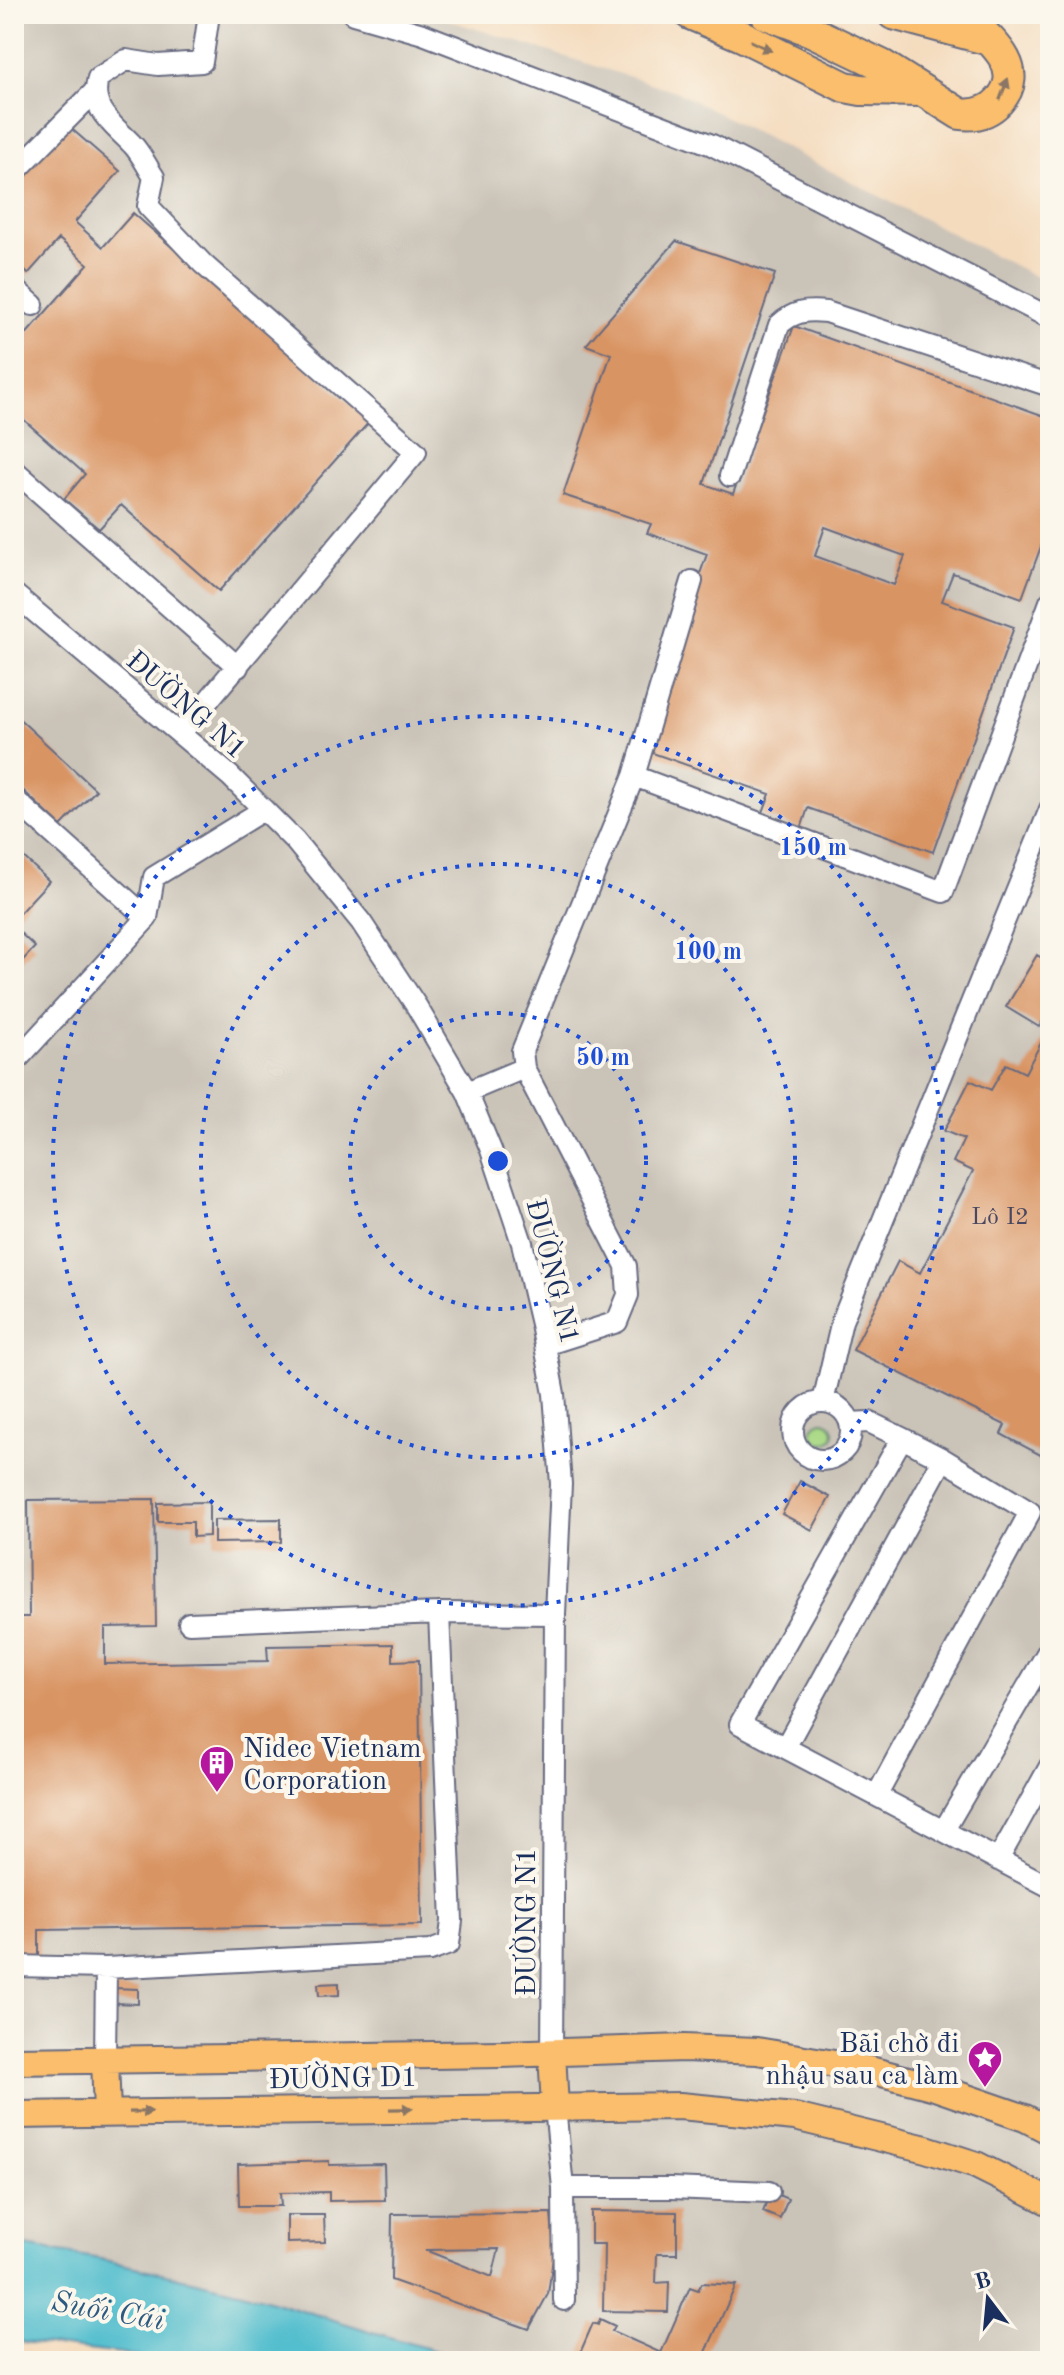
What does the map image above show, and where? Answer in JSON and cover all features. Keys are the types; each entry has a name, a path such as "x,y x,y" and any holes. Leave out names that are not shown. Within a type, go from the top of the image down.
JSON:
{"highway":[{"path":"690,14 845,87 922,91"},
{"path":"766,14 811,31 882,65 960,114 972,115 995,105 1004,96 1009,71 1006,58 998,48 963,14"},
{"path":"784,14 811,31"},
{"path":"893,14 988,40"}],"main road":[{"name":"ĐƯỜNG D1","path":"22,2057 105,2060 684,2048 757,2051 870,2070 935,2087 1025,2118 1050,2131"},
{"path":"552,2053 555,2107"},
{"path":"105,2060 107,2113"},
{"name":"ĐƯỜNG D1","path":"14,2115 680,2106 795,2117 926,2149 976,2165 1050,2202"},
{"name":"ĐƯỜNG D1","path":"14,2129 63,2114"},
{"name":"ĐƯỜNG D1","path":"926,2149 941,2168 997,2189 1050,2216"}],"street":[{"path":"14,173 95,91 98,78 126,60 158,65 202,62 209,14"},
{"path":"353,14 423,34 712,145 1050,318"},
{"path":"95,91 113,128 133,145 154,177 148,206 203,264 416,452 180,734"},
{"path":"14,288 33,305"},
{"path":"730,476 779,325 790,315 807,310 826,312 1050,386"},
{"path":"14,470 238,667"},
{"path":"545,1345 617,1322 628,1295 626,1266 524,1068 522,1051 634,776 692,581"},
{"name":"ĐƯỜNG N1","path":"14,594 230,776 295,841 361,922 417,1007 467,1092 491,1150 522,1243 545,1345 554,1394 561,1484 555,1614 552,2053"},
{"path":"634,776 943,892 1050,602"},
{"path":"14,799 147,918"},
{"path":"823,1402 842,1321 1050,809"},
{"path":"14,1063 147,918 154,877 263,810"},
{"path":"467,1092 524,1068"},
{"path":"823,1402 840,1408 850,1423 850,1441 839,1455 822,1460 805,1455 795,1440 795,1422 806,1408 823,1402"},
{"path":"850,1423 869,1422 902,1438 1030,1512 877,1795"},
{"path":"902,1438 740,1724 1050,1887"},
{"path":"786,1746 943,1459"},
{"path":"189,1623 439,1613 555,1614"},
{"path":"14,1966 106,1968 430,1951 449,1944 452,1921 439,1613"},
{"path":"944,1830 1050,1648"},
{"path":"998,1860 1050,1766"},
{"path":"105,2060 106,1968"},
{"path":"555,2107 563,2188 564,2300"},
{"path":"563,2188 769,2192"}],"shaded area":[{"path":"14,14 428,14 675,91 1050,284 1050,2361 468,2361 239,2291 100,2259 14,2244"}],"green space":[{"path":"823,1421 831,1424 834,1432 831,1440 823,1443 815,1440 812,1432 815,1424"}],"water":[{"name":"Suối Cái","path":"14,2244 100,2259 239,2291 468,2361 159,2361 14,2341"}],"building":[{"path":"66,124 120,171 75,222 103,247 133,213 370,421 219,591 121,505 99,529 64,499 85,474 14,411 14,348 88,264 59,239 28,274 20,266 14,273 14,183"},
{"path":"676,241 775,274 704,484 733,494 794,326 1050,418 1050,522 1022,598 953,573 942,601 1014,627 933,852 808,808 801,829 762,815 770,794 638,748 707,554 647,533 651,524 563,495 611,354 586,345","holes":["825,527 905,556 894,585 815,556"]},
{"path":"14,714 96,790 61,826 14,782"},
{"path":"14,848 49,881 14,919"},
{"path":"14,927 35,947 14,970"},
{"path":"1037,955 1050,963 1050,1009 1039,1027 1006,1007"},
{"path":"1050,1026 1050,1460 1001,1434 1005,1425 853,1350 898,1261 920,1273 973,1171 953,1162 964,1139 944,1131 970,1080 991,1090 1006,1064 1025,1073"},
{"path":"800,1481 830,1497 812,1530 782,1514"},
{"name":"Nidec Vietnam Corporation","path":"154,1499 156,1626 105,1627 105,1664 268,1661 267,1646 393,1644 393,1661 419,1660 422,1925 39,1930 39,1960 14,1960 14,1617 29,1617 28,1500"},
{"path":"209,1502 209,1536 193,1537 193,1522 158,1522 158,1503"},
{"path":"281,1519 281,1542 214,1543 214,1520"},
{"path":"339,1983 339,1995 319,1996 318,1984"},
{"path":"113,1988 138,1989 138,2004 113,2003"},
{"path":"329,2161 329,2165 384,2164 385,2200 329,2201 329,2192 280,2193 281,2206 239,2206 238,2164"},
{"path":"771,2192 788,2199 780,2219 763,2212"},
{"path":"591,2211 677,2212 677,2254 657,2254 656,2283 669,2282 668,2312 603,2311 604,2244 591,2244"},
{"path":"551,2213 554,2251 548,2294 529,2329 391,2280 392,2214","holes":["499,2249 492,2277 425,2250"]},
{"path":"287,2215 324,2215 325,2242 287,2243"},
{"path":"702,2283 736,2285 702,2361 597,2361 580,2353 593,2323 598,2325 600,2319 615,2326 612,2331 661,2353 690,2287 698,2290"}],"place":[{"name":"Nidec Vietnam Corporation","path":"217,1794"},
{"name":"Bãi chờ đi nhậu sau ca làm","path":"985,2089"}]}
